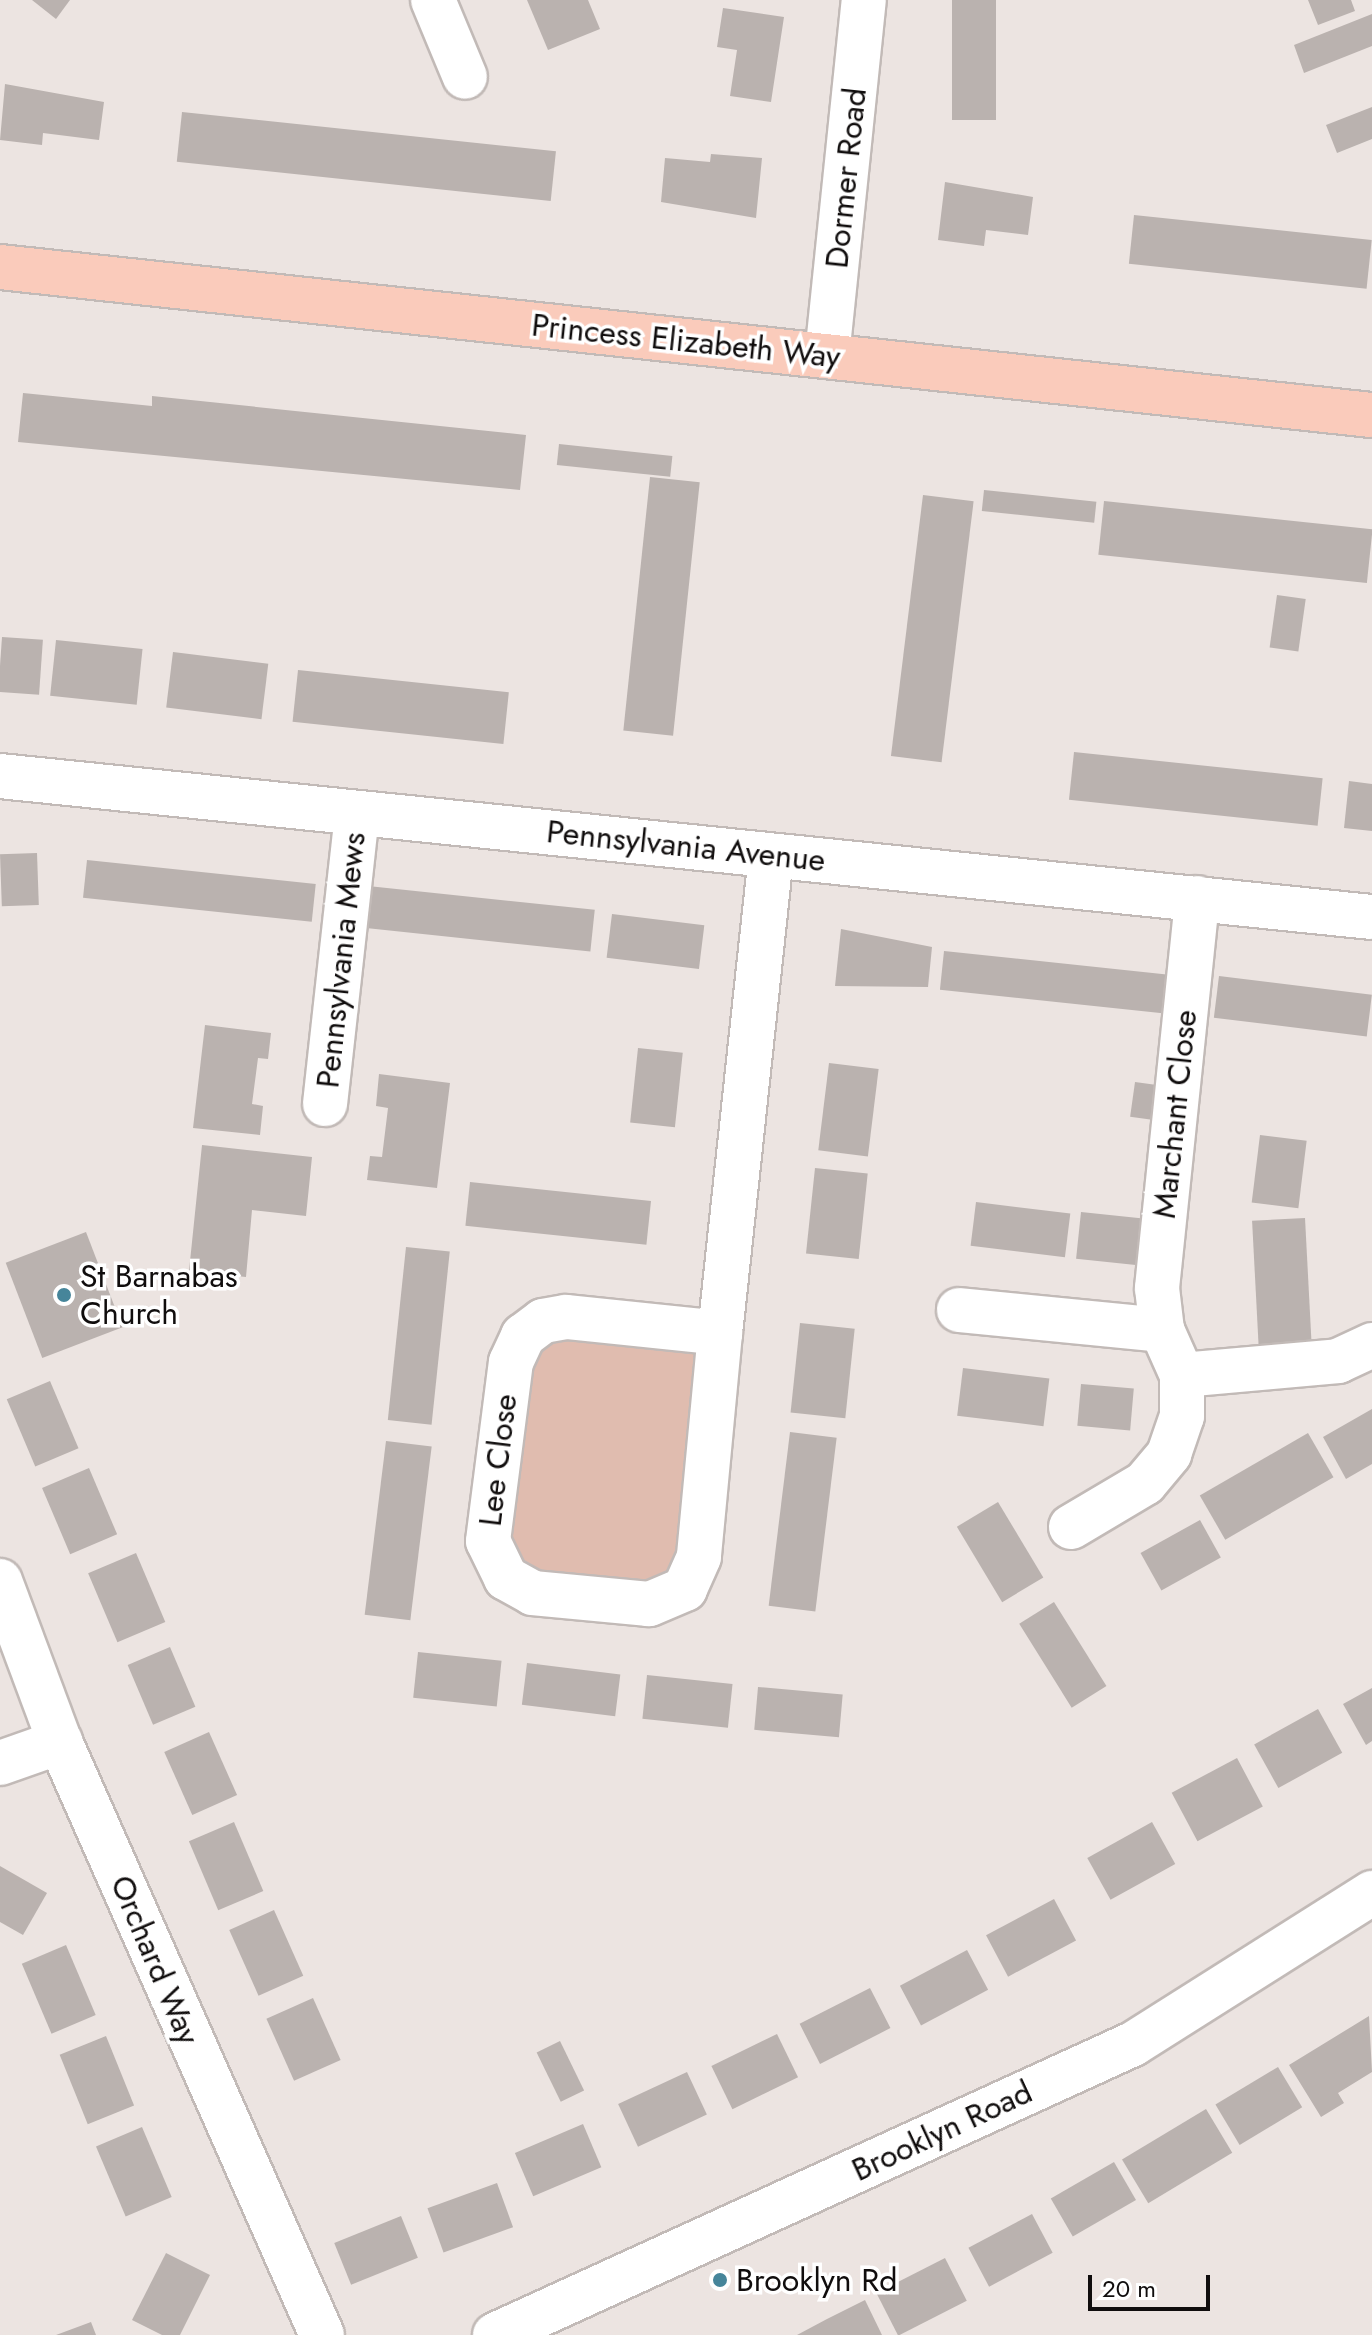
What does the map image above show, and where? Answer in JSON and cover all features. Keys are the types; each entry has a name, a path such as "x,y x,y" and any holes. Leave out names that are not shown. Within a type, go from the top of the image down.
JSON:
{"main road":[{"name":"Princess Elizabeth Way","path":"0,267 1372,415"}],"street":[{"path":"433,0 465,77"},
{"name":"Dormer Road","path":"827,356 864,0"},
{"name":"Pennsylvania Avenue","path":"0,776 1372,917"},
{"name":"Pennsylvania Mews","path":"325,1104 357,815"},
{"name":"Lee Close","path":"720,1333 566,1317 543,1321 523,1336 511,1362 488,1541 506,1578 533,1593 649,1604 685,1589 699,1557 771,856"},
{"name":"Marchant Close","path":"1071,1527 1158,1469 1182,1416 1182,1375 1162,1330 1157,1288 1197,898"},
{"path":"959,1310 1162,1330"},
{"path":"1182,1375 1338,1361 1372,1345"},
{"name":"Orchard Way","path":"0,1581 60,1742 322,2335"},
{"path":"0,1763 60,1742"},
{"name":"Brooklyn Road","path":"495,2335 1133,2044 1372,1893"}],"shaded area":[{"path":"720,1333 685,1589 506,1578 523,1336"}],"building":[{"path":"32,0 70,0 56,19"},
{"path":"527,0 588,0 600,29 548,50"},
{"path":"952,0 996,0 996,120 952,120"},
{"path":"1308,0 1351,0 1355,11 1318,25"},
{"path":"723,8 784,17 771,102 730,96 737,50 717,47"},
{"path":"1372,14 1372,46 1304,73 1294,45"},
{"path":"5,84 104,102 99,140 43,133 42,145 0,140"},
{"path":"1372,107 1372,139 1337,153 1326,125"},
{"path":"182,112 556,151 551,201 177,162"},
{"path":"711,154 762,158 756,218 661,202 665,158 710,162"},
{"path":"945,182 1033,197 1028,235 986,230 984,246 938,240"},
{"path":"1134,215 1372,240 1367,289 1129,264"},
{"path":"23,393 152,406 152,396 526,435 520,490 18,442"},
{"path":"559,444 672,456 670,477 557,465"},
{"path":"650,477 700,482 673,736 623,731"},
{"path":"984,490 1096,502 1094,523 982,511"},
{"path":"923,495 974,501 942,762 891,756"},
{"path":"1104,501 1372,529 1367,583 1098,555"},
{"path":"1277,595 1306,599 1298,652 1270,647"},
{"path":"2,637 43,640 39,695 0,692"},
{"path":"56,640 143,649 137,705 50,696"},
{"path":"173,652 268,664 261,719 166,708"},
{"path":"298,670 509,692 503,744 293,722"},
{"path":"1074,752 1323,778 1318,826 1069,800"},
{"path":"1349,781 1372,784 1372,831 1344,828"},
{"path":"37,853 39,905 2,906 0,854"},
{"path":"87,860 316,884 312,922 83,898"},
{"path":"368,886 595,910 590,952 364,928"},
{"path":"612,914 704,925 699,969 607,958"},
{"path":"841,929 932,947 928,987 835,986"},
{"path":"944,951 1174,975 1170,1014 940,990"},
{"path":"1219,976 1372,995 1367,1036 1214,1018"},
{"path":"205,1025 271,1033 268,1059 258,1058 252,1104 263,1106 260,1135 193,1128"},
{"path":"638,1048 683,1053 675,1127 630,1123"},
{"path":"829,1063 879,1069 868,1156 818,1150"},
{"path":"379,1074 450,1083 437,1188 367,1180 370,1156 382,1157 388,1108 376,1106"},
{"path":"1135,1082 1170,1087 1165,1122 1130,1117"},
{"path":"1260,1135 1307,1141 1298,1208 1252,1202"},
{"path":"202,1145 312,1157 306,1216 252,1210 246,1277 189,1271"},
{"path":"815,1168 868,1174 859,1259 806,1254"},
{"path":"470,1182 651,1201 646,1245 465,1226"},
{"path":"976,1202 1070,1214 1065,1257 971,1246"},
{"path":"1081,1212 1141,1218 1136,1265 1076,1259"},
{"path":"1305,1218 1312,1347 1259,1350 1252,1221"},
{"name":"St Barnabas Church","path":"86,1232 123,1327 42,1358 6,1263"},
{"path":"406,1247 450,1252 432,1425 388,1420"},
{"path":"800,1323 855,1329 845,1418 791,1413"},
{"path":"963,1368 1049,1379 1044,1426 957,1416"},
{"path":"50,1381 79,1448 35,1467 7,1399"},
{"path":"1081,1384 1134,1389 1130,1430 1077,1426"},
{"path":"1372,1409 1372,1464 1346,1479 1323,1437"},
{"path":"790,1432 837,1438 815,1611 769,1606"},
{"path":"1308,1433 1334,1477 1225,1540 1200,1496"},
{"path":"386,1441 432,1447 410,1620 365,1615"},
{"path":"89,1468 117,1534 70,1554 42,1488"},
{"path":"998,1502 1043,1577 1002,1602 957,1527"},
{"path":"1200,1520 1221,1558 1161,1591 1141,1553"},
{"path":"136,1553 165,1622 117,1642 88,1573"},
{"path":"1054,1602 1106,1686 1072,1708 1019,1624"},
{"path":"170,1647 195,1707 153,1725 128,1665"},
{"path":"418,1652 502,1661 497,1707 413,1698"},
{"path":"527,1663 620,1674 615,1716 522,1705"},
{"path":"647,1675 733,1684 728,1728 642,1719"},
{"path":"758,1687 843,1694 839,1737 754,1730"},
{"path":"1372,1688 1372,1741 1366,1745 1343,1704"},
{"path":"1318,1709 1342,1753 1278,1788 1254,1744"},
{"path":"209,1732 237,1795 192,1815 164,1752"},
{"path":"1237,1758 1263,1807 1197,1841 1172,1793"},
{"path":"234,1822 263,1891 218,1910 189,1841"},
{"path":"1152,1822 1175,1864 1111,1900 1087,1858"},
{"path":"0,1866 47,1893 23,1935 0,1922"},
{"path":"1054,1899 1076,1940 1008,1977 986,1935"},
{"path":"274,1910 303,1976 259,1996 229,1930"},
{"path":"66,1945 96,2015 52,2034 22,1964"},
{"path":"967,1950 988,1990 921,2025 900,1986"},
{"path":"870,1988 890,2028 820,2064 800,2024"},
{"path":"313,1998 341,2060 294,2081 266,2019"},
{"path":"1369,2016 1372,2072 1338,2093 1344,2103 1321,2117 1289,2065"},
{"path":"777,2034 798,2077 732,2109 711,2066"},
{"path":"106,2036 134,2106 88,2124 60,2055"},
{"path":"560,2041 584,2090 561,2102 537,2052"},
{"path":"1278,2067 1302,2107 1240,2145 1215,2105"},
{"path":"687,2072 707,2115 638,2147 618,2104"},
{"path":"1206,2109 1232,2153 1148,2203 1122,2159"},
{"path":"583,2124 601,2167 533,2196 515,2153"},
{"path":"142,2127 172,2197 126,2216 96,2147"},
{"path":"1114,2162 1136,2200 1073,2237 1051,2198"},
{"path":"497,2183 513,2227 444,2252 427,2208"},
{"path":"1032,2214 1053,2253 989,2287 968,2248"},
{"path":"401,2216 418,2258 351,2285 334,2243"},
{"path":"166,2253 210,2275 180,2335 162,2335 132,2320"},
{"path":"945,2258 967,2301 898,2335 876,2293"},
{"path":"865,2300 882,2335 797,2335 827,2319"},
{"path":"91,2322 96,2335 56,2335"}],"place":[{"name":"St Barnabas Church","path":"64,1295"},
{"name":"Brooklyn Rd","path":"720,2280"}]}
